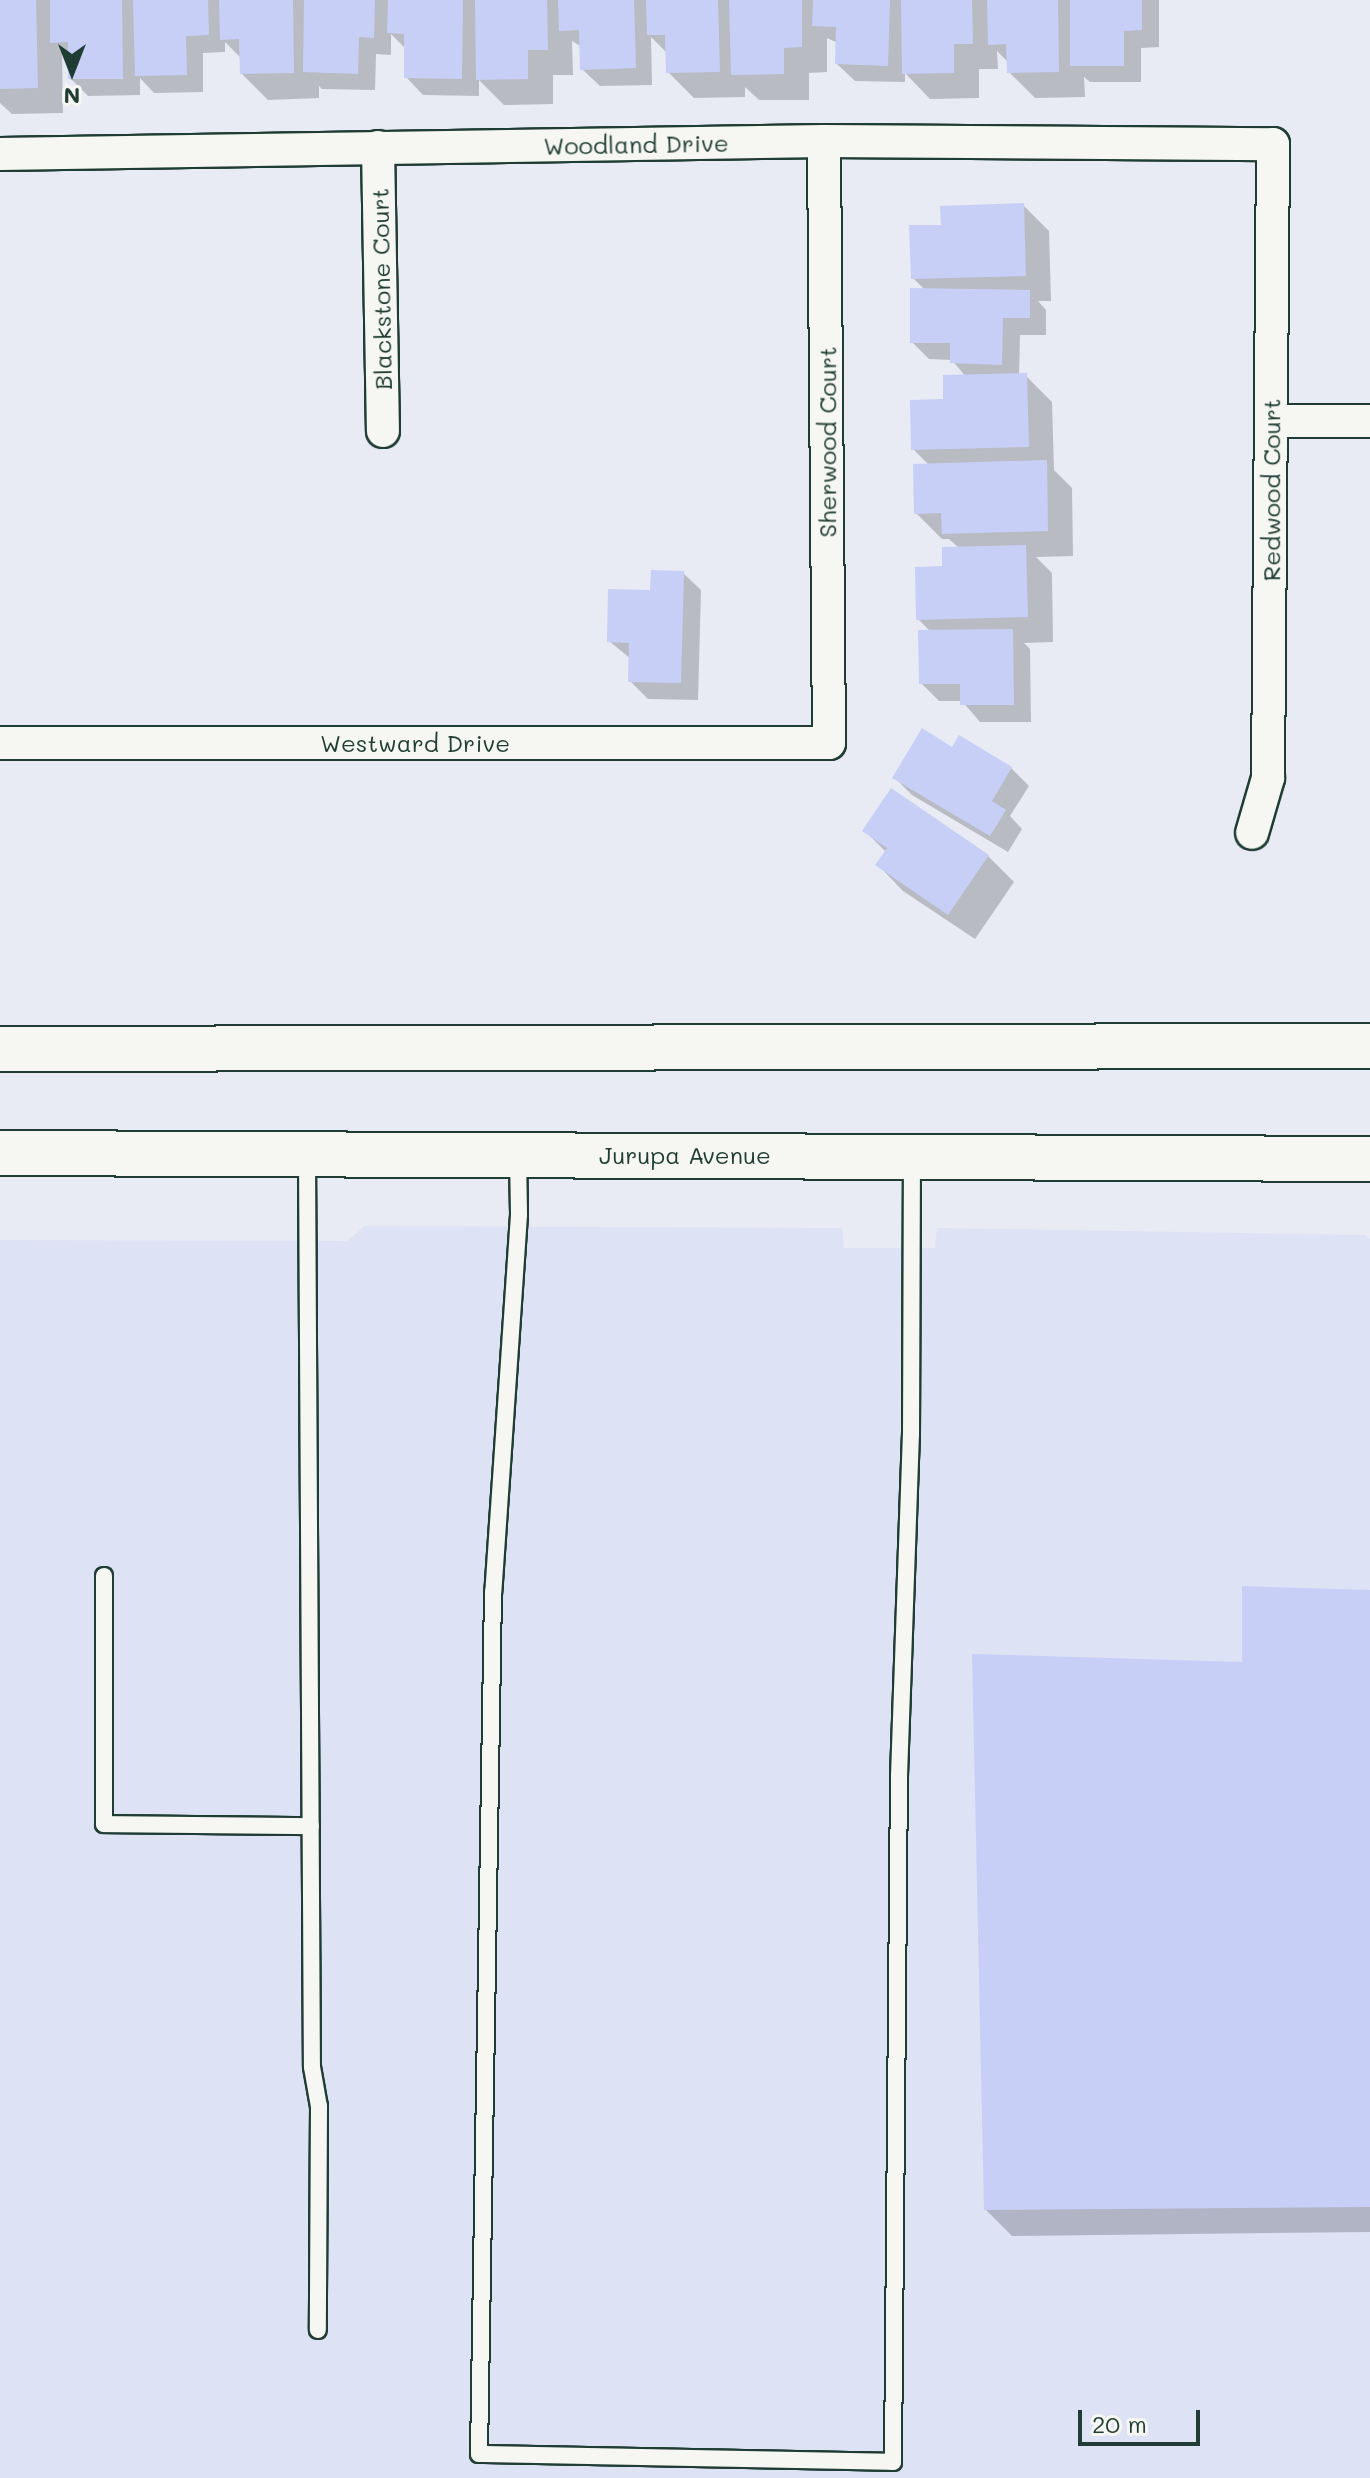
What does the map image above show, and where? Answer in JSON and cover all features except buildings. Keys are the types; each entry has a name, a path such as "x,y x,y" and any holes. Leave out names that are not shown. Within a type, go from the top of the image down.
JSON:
{"main road":[{"path":"0,1049 1370,1046"},
{"name":"Jurupa Avenue","path":"0,1153 1370,1159"}],"street":[{"name":"Woodland Drive","path":"0,154 824,141 1273,144"},
{"name":"Sherwood Court","path":"824,141 829,743"},
{"name":"Redwood Court","path":"1252,833 1268,778 1273,144"},
{"name":"Blackstone Court","path":"378,147 383,431"},
{"path":"1271,421 1370,421"},
{"name":"Westward Drive","path":"0,743 829,743"}],"lane":[{"path":"307,1154 312,2067 319,2106 318,2330"},
{"path":"518,1155 519,1215 493,1592 479,2454 893,2462 899,1776 911,1435 912,1157"},
{"path":"104,1576 104,1824 311,1826"}],"shaded area":[{"path":"365,1226 842,1228 844,1248 935,1248 937,1228 1365,1235 1370,1239 1370,2478 0,2478 0,1240 347,1241"}]}
